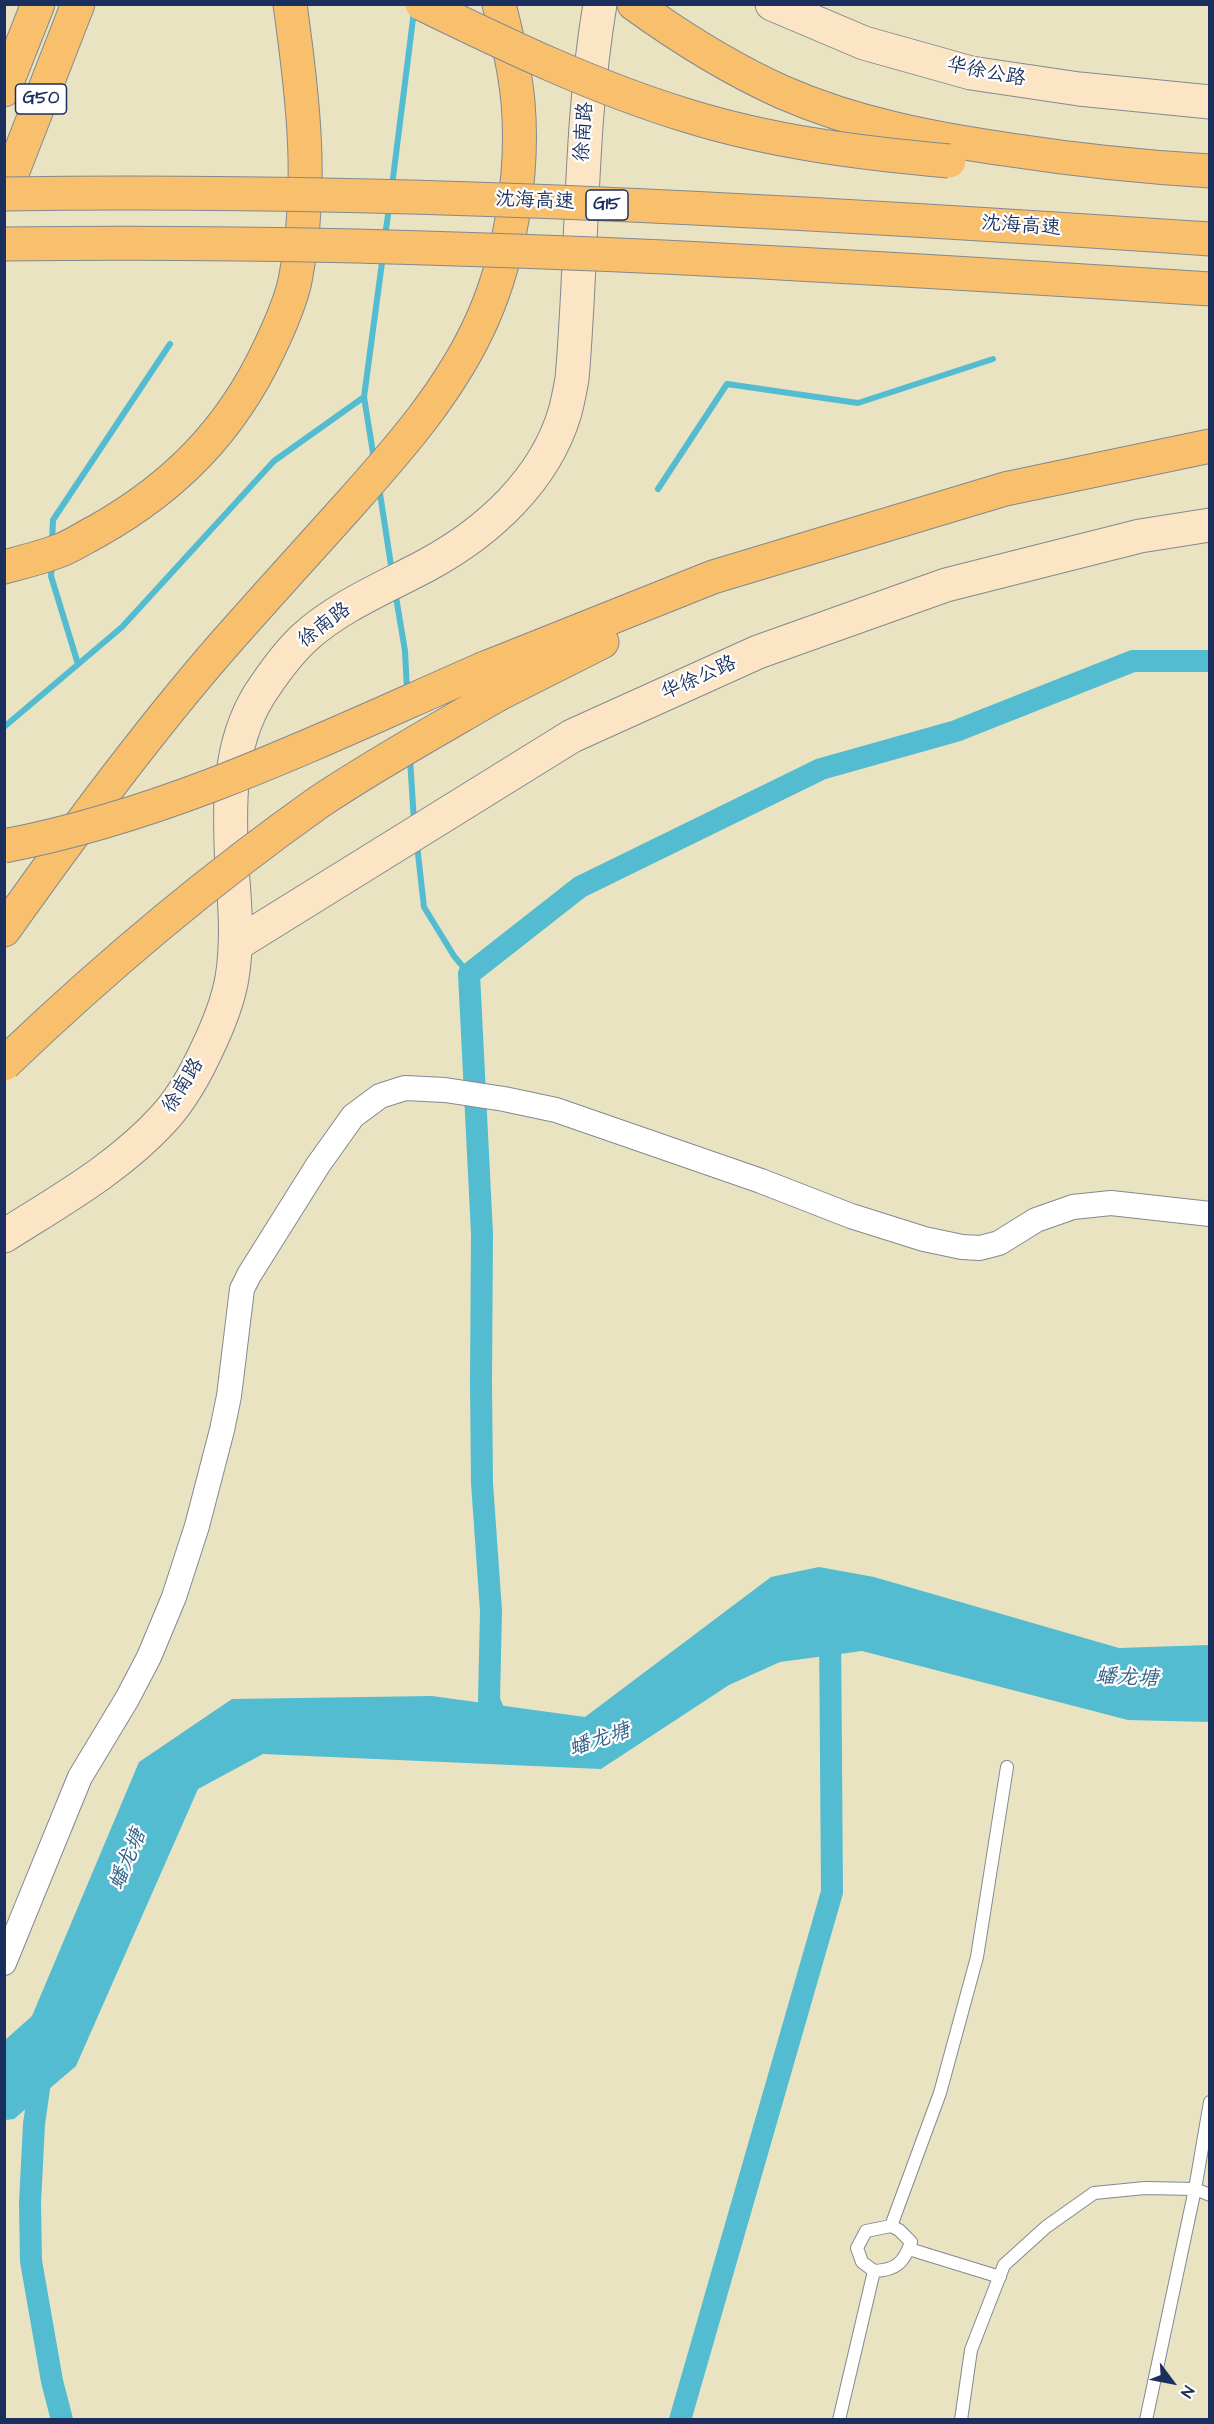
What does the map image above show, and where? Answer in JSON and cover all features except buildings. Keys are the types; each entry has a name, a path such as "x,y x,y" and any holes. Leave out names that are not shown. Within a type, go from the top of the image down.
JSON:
{"highway":[{"name":"G50","path":"4,90 38,4"},
{"name":"G50","path":"4,194 78,4"},
{"path":"4,567 63,550 133,511 192,462 226,422 255,380 295,283 303,230 306,178 305,125 290,4"},
{"path":"422,4 514,49 622,94 687,116 753,133 822,147 949,151 1048,166 1194,170"},
{"path":"4,930 89,811 204,669 391,458 456,368 483,317 515,210 519,156 518,102 511,51 499,4"},
{"path":"634,4 680,38 784,93 838,113 894,129 949,151"},
{"name":"沈海高速","path":"4,194 218,194 435,198 839,214 1209,239"},
{"path":"4,244 230,244 429,248 835,265 1209,289"},
{"path":"4,846 122,818 492,681 713,577 1005,489 1209,446"},
{"path":"4,1064 73,998 155,927 236,863 492,681"}],"street":[{"name":"徐南路","path":"4,1236 91,1182 131,1150 166,1116 195,1075 217,1029 231,981 235,945 229,805 232,769 242,732 257,699 278,667 304,638 334,616 430,563 487,525 512,502 534,475 552,445 565,412 572,379 584,148 591,57 600,4"},
{"name":"华徐公路","path":"772,4 864,43 971,73 1079,89 1209,102"},
{"name":"华徐公路","path":"235,945 572,736 758,652 946,585 1140,536 1209,525"},
{"path":"4,1963 80,1777 138,1678 174,1597 197,1526 222,1430 229,1396 239,1305 249,1275 318,1165 353,1116 366,1104 392,1090 419,1088 504,1099 556,1110 761,1181 895,1231 962,1247 980,1248 999,1243 1036,1220 1072,1207 1111,1203 1209,1214"}],"lane":[{"path":"891,2226 940,2092 977,1957 1007,1767"},
{"path":"1146,2420 1195,2189 1209,2102"},
{"path":"961,2420 970,2350 1005,2265 1046,2227 1095,2193 1145,2187 1195,2189 1209,2195"},
{"path":"891,2226 899,2230 911,2242 909,2249 906,2256 891,2270 874,2271 862,2262 857,2248 866,2231 891,2226"},
{"path":"909,2249 1000,2277"},
{"path":"839,2420 874,2271"}],"water":[{"name":"蟠龙塘","path":"819,1567 874,1577 1119,1648 1209,1645 1209,1722 1128,1720 862,1651 780,1662 729,1685 601,1769 263,1754 198,1789 76,2066 14,2119 5,2120 5,2040 32,2016 139,1762 232,1699 432,1696 585,1717 771,1577"}],"waterway":[{"path":"392,186 414,11"},
{"path":"385,236 389,208"},
{"path":"374,459 364,397 383,255"},
{"path":"52,542 53,520 170,344"},
{"path":"658,489 727,384 858,403 993,359"},
{"path":"4,727 122,627 274,461 364,397"},
{"path":"379,487 392,572"},
{"path":"52,564 51,576 78,664"},
{"path":"395,591 405,651 407,691"},
{"path":"501,1731 489,1700 491,1611 482,1483 482,1234 469,974 580,887 821,769 956,731 1133,661 1210,661"},
{"path":"410,758 414,822"},
{"path":"417,845 424,907 454,956 469,974"},
{"path":"680,2420 832,1892 830,1625"},
{"path":"42,2068 34,2124 30,2203 31,2261 52,2381 62,2420"}]}
